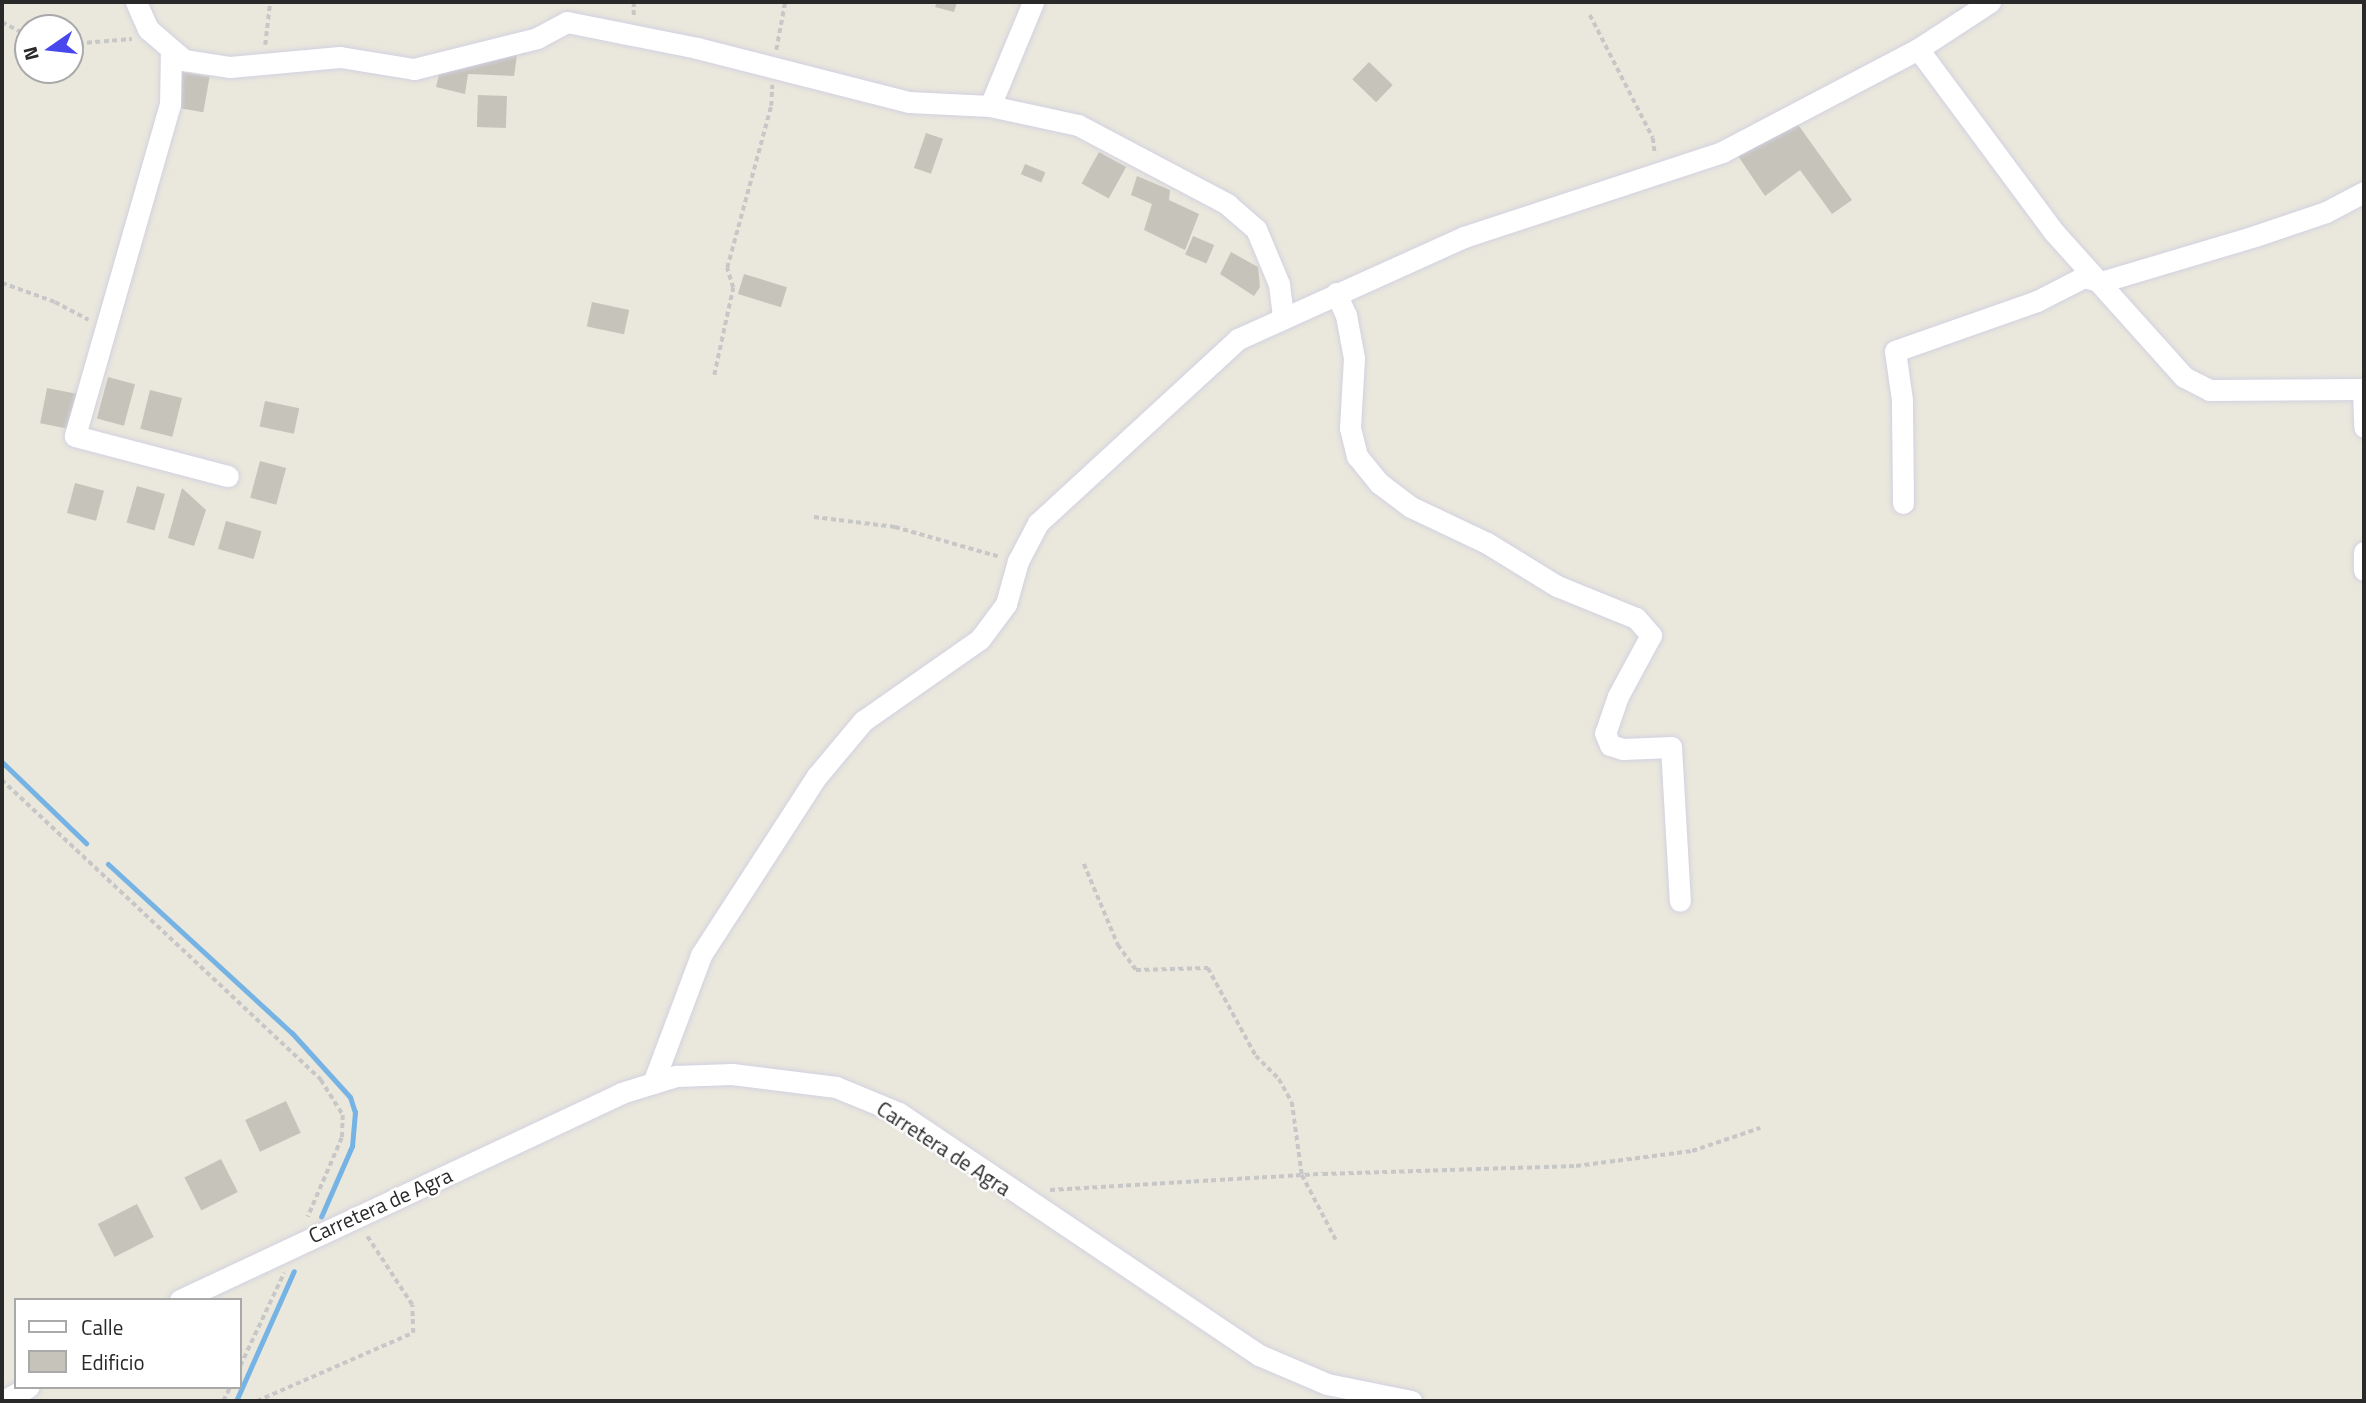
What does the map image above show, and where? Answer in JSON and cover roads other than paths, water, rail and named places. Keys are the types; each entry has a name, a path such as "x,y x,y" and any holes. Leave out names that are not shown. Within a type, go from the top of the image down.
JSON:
{"street":[{"path":"136,2 148,29 184,61 230,67 340,57 414,69 537,38 567,22 697,48 909,102 990,106 1078,125 1227,204 1256,229 1279,284 1283,318"},
{"path":"990,106 1033,2"},
{"path":"653,1083 701,955 817,776 863,721 980,639 1006,604 1018,561 1038,523 1153,413 1238,339 1464,237 1722,152 1918,49 1990,2"},
{"path":"165,44 170,104 75,436 228,476"},
{"path":"1918,49 2053,231 2184,377 2209,390 2364,389 2364,427"},
{"path":"1903,503 1902,400 1895,351 2037,301 2084,277 2101,282 2303,220 2364,192"},
{"path":"1336,293 1353,347 1350,428 1357,456 1379,483 1411,508 1487,542 1557,586 1636,618 1651,635 1618,696 1605,733 1610,745 1623,749 1671,747 1680,901"},
{"path":"2364,552 2364,569"},
{"name":"Carretera de Agra","path":"184,1298 297,1243 653,1083 698,1074 732,1074 836,1087 899,1114 1259,1355 1327,1384 1410,1401"},
{"path":"3,1401 24,1389"}],"waterway":[{"path":"2,762 86,843"},
{"path":"108,864 292,1033 350,1097 355,1112 352,1146 321,1217"},
{"path":"242,1388 294,1271"},
{"path":"236,1401 241,1389"}]}
